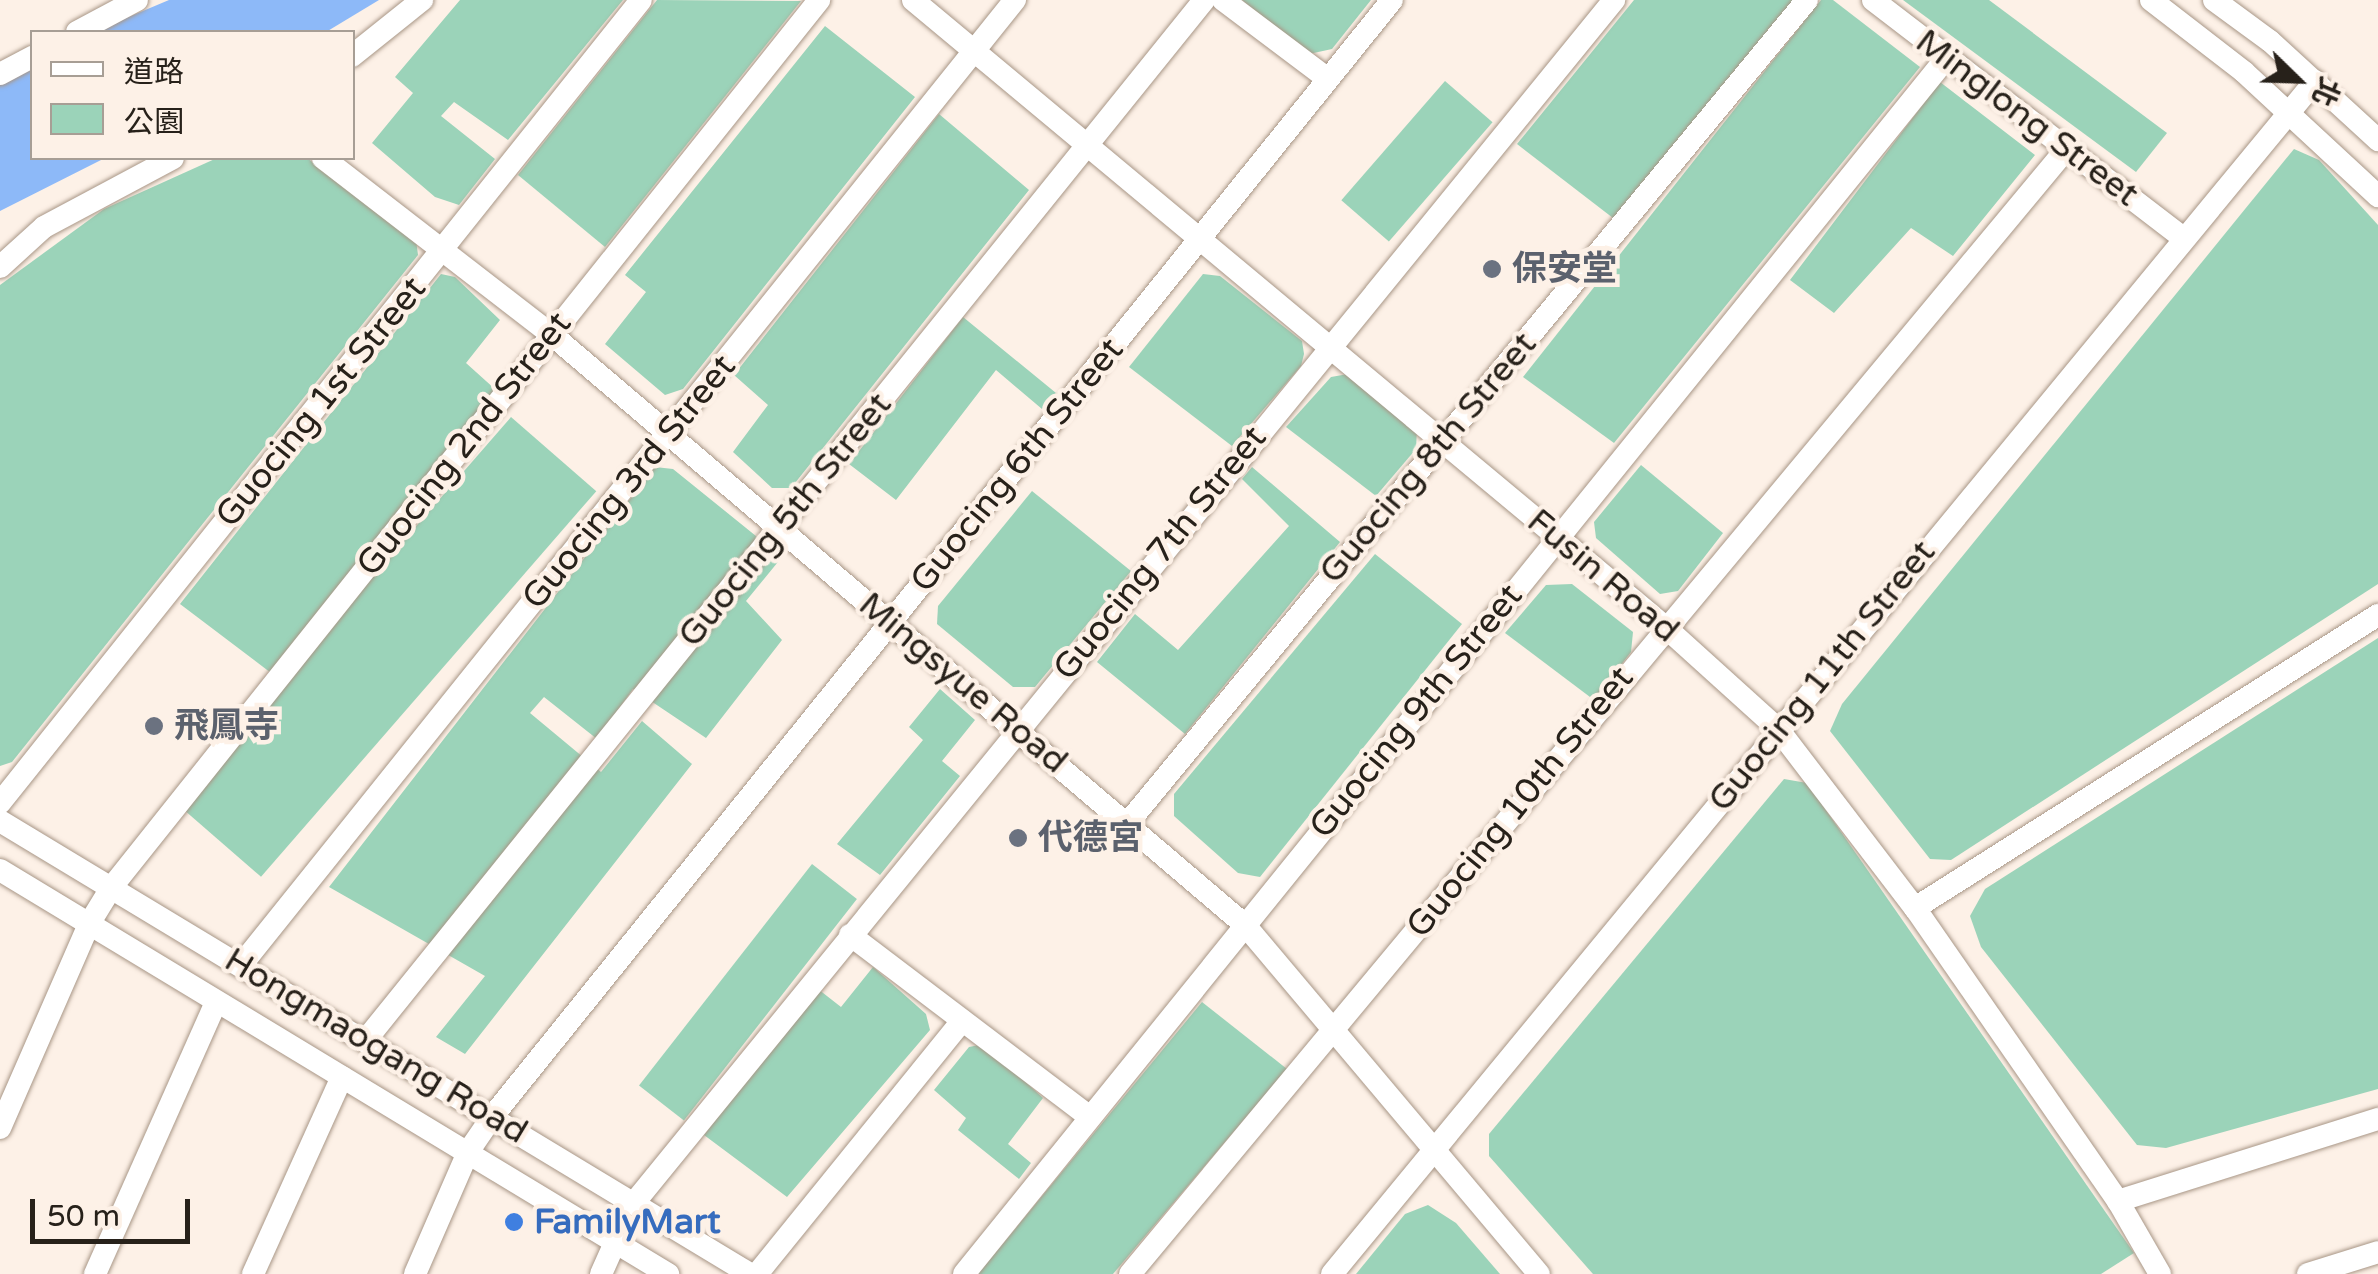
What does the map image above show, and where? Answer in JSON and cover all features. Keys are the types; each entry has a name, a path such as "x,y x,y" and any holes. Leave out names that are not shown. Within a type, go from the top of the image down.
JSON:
{"street":[{"path":"81,30 137,0"},
{"path":"355,54 422,0"},
{"name":"Guocing 1st Street","path":"0,804 641,0"},
{"name":"Guocing 2nd Street","path":"0,1128 89,924 111,888 818,0"},
{"name":"Fusin Road","path":"913,0 1664,626 1778,729 1915,908 2118,1200 2160,1274"},
{"name":"Guocing 3rd Street","path":"242,964 1016,0"},
{"name":"Guocing 5th Street","path":"365,1040 1204,0"},
{"path":"1223,0 1328,79"},
{"name":"Guocing 6th Street","path":"415,1274 468,1152 492,1116 1392,0"},
{"name":"Guocing 7th Street","path":"634,1203 1327,346 1614,0"},
{"name":"Guocing 8th Street","path":"1127,824 1807,0"},
{"name":"Minglong Street","path":"1873,0 2182,236"},
{"path":"2151,0 2287,109 2378,196"},
{"path":"2214,0 2315,80 2378,140"},
{"name":"Guocing 9th Street","path":"964,1274 1556,536 1947,57"},
{"path":"0,74 30,58"},
{"name":"Guocing 11th Street","path":"1332,1274 2182,236 2315,80"},
{"name":"Guocing 10th Street","path":"1130,1274 1664,626 2067,148"},
{"path":"0,267 44,227 169,160"},
{"name":"Mingsyue Road","path":"327,160 445,247 551,334 1244,924 1539,1274"},
{"path":"1915,908 2378,615"},
{"name":"Hongmaogang Road","path":"0,821 754,1274"},
{"name":"Hongmaogang Road","path":"0,870 668,1274"},
{"path":"850,936 1090,1117"},
{"path":"94,1274 216,1002"},
{"path":"754,1274 962,1022"},
{"path":"252,1274 342,1077"},
{"path":"2118,1200 2378,1119"},
{"path":"601,1274 615,1242"},
{"path":"2308,1274 2378,1252"}],"green space":[{"path":"460,0 623,0 508,140 454,102 441,116 495,159 459,205 435,197 372,143 413,93 395,77"},
{"path":"657,0 801,1 605,247 518,175"},
{"path":"1242,0 1371,0 1332,49 1309,54"},
{"path":"1634,0 1795,0 1613,218 1517,144"},
{"path":"1821,0 1833,0 1920,67 1614,443 1523,377"},
{"path":"1903,0 1989,0 2167,133 2136,172"},
{"path":"825,26 915,97 683,389 665,395 605,344 646,292 625,275"},
{"path":"1445,81 1493,122 1389,242 1341,200"},
{"path":"1940,82 2035,155 1953,256 1911,228 1834,313 1790,280"},
{"path":"939,114 1029,190 791,488 772,488 733,452 768,405 734,375"},
{"path":"2294,149 2319,160 2378,225 2378,584 1951,860 1930,859 1830,731 1842,704"},
{"path":"213,160 310,160 416,240 418,255 12,762 0,766 0,285 104,209"},
{"path":"441,274 455,277 500,320 466,363 496,390 275,676 180,604"},
{"path":"1203,274 1220,276 1302,341 1301,366 1232,446 1129,367"},
{"path":"963,317 1056,393 1042,409 996,370 896,500 849,464"},
{"path":"1348,374 1417,428 1416,449 1376,496 1286,427 1331,377"},
{"path":"511,417 596,491 261,877 176,803"},
{"path":"1641,465 1723,533 1678,591 1660,594 1596,538 1594,522"},
{"path":"655,467 673,469 782,557 746,601 782,640 706,738 633,689 597,739 544,697 530,713 601,772 642,721 692,764 465,1054 436,1037 485,976 329,887"},
{"path":"1252,467 1340,542 1185,734 1097,662 1135,614 1178,650 1289,526 1242,479"},
{"path":"1032,491 1131,571 1035,687 1013,687 937,624 938,606"},
{"path":"1375,554 1462,624 1260,877 1238,873 1174,816 1174,794"},
{"path":"1572,584 1633,632 1631,652 1594,700 1505,633 1546,585"},
{"path":"2378,638 2378,1089 2166,1148 2137,1145 1981,947 1970,916 1985,889"},
{"path":"940,689 975,720 942,761 960,776 880,875 837,844 923,740 909,727"},
{"path":"1784,779 1807,783 2134,1253 2101,1274 1593,1274 1489,1156 1489,1134"},
{"path":"812,864 857,899 684,1121 639,1085"},
{"path":"873,967 926,1014 930,1030 787,1197 704,1135 818,989 841,1007"},
{"path":"1202,1002 1287,1069 1113,1274 978,1274"},
{"path":"984,1044 1043,1098 1008,1144 1031,1163 1019,1179 958,1130 966,1118 934,1090 969,1047"},
{"path":"1428,1205 1456,1223 1500,1274 1356,1274 1405,1214"}],"water":[{"path":"169,0 379,0 329,30 98,30"},
{"path":"30,61 30,160 101,160 0,211 0,76"}],"place":[{"name":"保安堂","path":"1492,269"},
{"name":"飛鳳寺","path":"154,726"},
{"name":"代德宮","path":"1018,838"},
{"name":"FamilyMart","path":"514,1222"}]}
